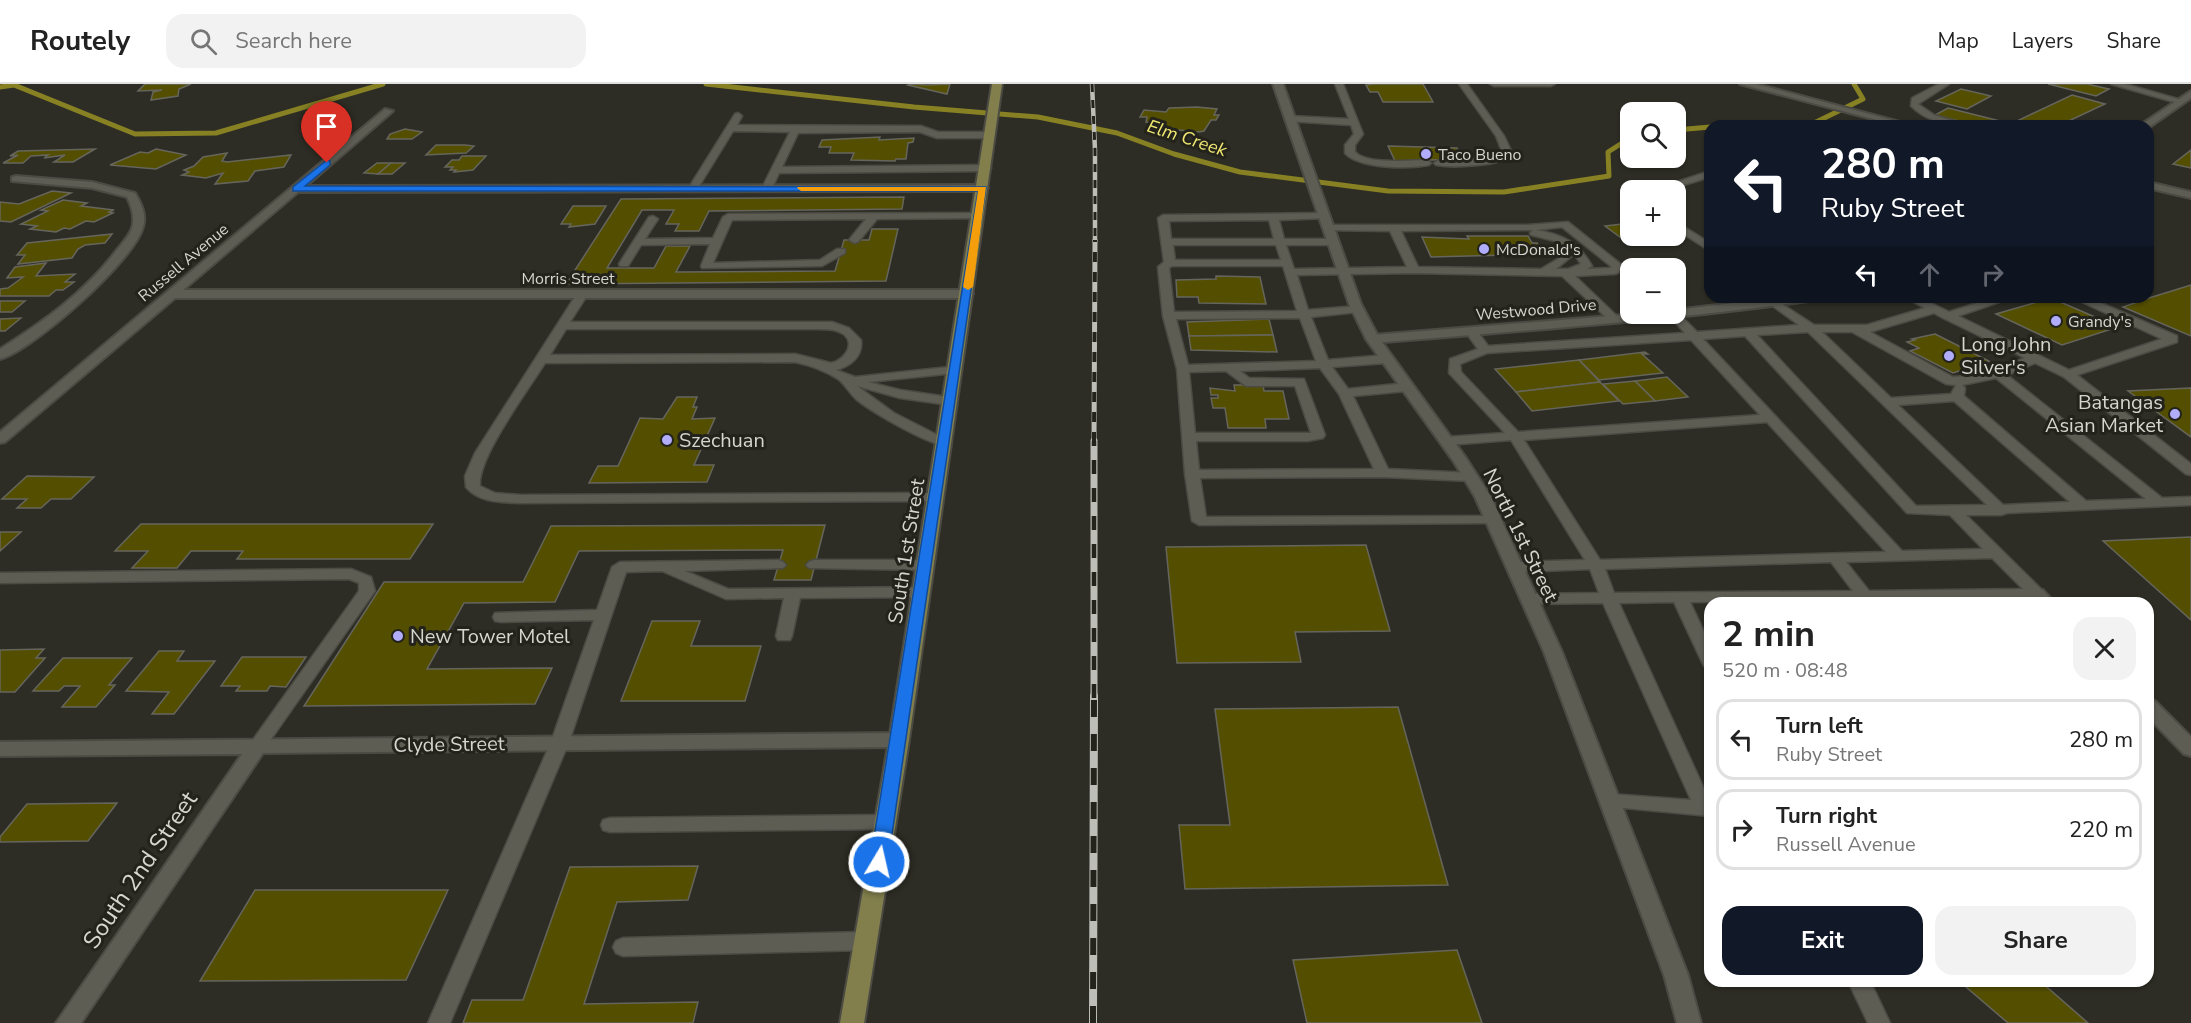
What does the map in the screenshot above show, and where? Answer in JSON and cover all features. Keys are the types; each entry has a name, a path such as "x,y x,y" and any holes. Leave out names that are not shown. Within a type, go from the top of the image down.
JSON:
{"main road":[{"name":"South 1st Street","path":"852,1023 899,740 997,84"}],"street":[{"name":"North 1st Street","path":"1278,84 1342,270 1358,309 1386,359 1471,477 1553,652 1676,975 1689,1023"},
{"path":"1745,84 1885,120"},
{"path":"2153,120 2191,94"},
{"name":"Russell Avenue","path":"0,439 388,111"},
{"path":"0,355 40,330 86,293 114,262 138,228 138,206 131,195 92,185 16,179"},
{"path":"2154,186 2191,195"},
{"path":"296,189 983,188"},
{"name":"Morris Street","path":"170,294 967,294"},
{"name":"Westwood Drive","path":"1686,312 1760,303"},
{"name":"Westwood Drive","path":"1373,339 1620,318"},
{"path":"2154,712 2191,749"},
{"name":"Clyde Street","path":"0,749 899,740"},
{"name":"South 2nd Street","path":"68,1023 256,748"}],"lane":[{"path":"1339,84 1359,134 1350,144 1350,153 1356,159 1381,163 1426,163"},
{"path":"1439,163 1500,160 1508,155 1500,136 1463,84"},
{"path":"1494,84 1551,84"},
{"path":"1942,120 1920,111 1914,104 1915,100 1945,84"},
{"path":"2115,84 2181,101"},
{"path":"693,189 738,116"},
{"path":"1290,118 1319,118 1330,121 1352,118"},
{"path":"730,128 921,129 937,135 989,133"},
{"path":"767,188 795,130"},
{"path":"776,170 986,168"},
{"path":"1686,181 1704,176"},
{"path":"854,240 874,216"},
{"path":"841,250 822,263 706,266 728,217 978,216"},
{"path":"1273,217 1288,267 1323,364 1345,393 1383,473"},
{"path":"1170,263 1163,218 1273,217 1394,228 1527,228 1564,224 1618,266 1614,271 1604,273 1342,270 1170,263 1163,267 1169,316 1183,369 1192,474 1199,521 1493,520"},
{"path":"624,264 653,219"},
{"path":"1167,242 1280,242 1326,222"},
{"path":"1394,228 1414,270"},
{"path":"1421,228 1439,232 1532,232 1555,235 1566,241 1587,266 1566,273"},
{"path":"1686,232 1704,244"},
{"path":"639,242 718,241"},
{"path":"1542,273 1562,261 1573,249"},
{"path":"1566,273 1614,319"},
{"path":"582,294 482,453 472,476 473,487 480,493 521,499 936,497"},
{"path":"1786,303 2001,511"},
{"path":"1922,303 2068,374 2191,471"},
{"path":"1947,316 1989,303"},
{"path":"2068,374 2173,339 2091,303"},
{"path":"1169,316 1304,314 1358,309"},
{"path":"1704,803 1608,597 1595,564 1514,435 1455,374 1454,362 1485,350 1812,328 1868,329 1935,309"},
{"path":"1683,324 1898,556"},
{"path":"561,326 818,325 837,326 854,337 855,351 849,360 832,367 817,365"},
{"path":"1855,329 1950,381 1988,378 2035,358"},
{"path":"1471,331 1485,350"},
{"path":"1748,332 1912,510 2001,511 2191,501"},
{"path":"541,359 795,358 817,365 845,379 912,397 950,401"},
{"path":"1183,369 1323,364 1386,359"},
{"path":"1190,436 1308,437 1318,435 1300,382 1246,382 1228,367"},
{"path":"845,379 883,379 955,369"},
{"path":"1998,374 2160,503"},
{"path":"845,379 849,388 888,414 944,442"},
{"path":"1957,397 1960,382"},
{"path":"1345,393 1407,387"},
{"path":"1887,402 1957,397 2083,506"},
{"path":"1447,441 1770,418"},
{"path":"1192,474 1383,473 1471,477"},
{"path":"1954,511 2040,597"},
{"path":"1515,567 1996,554"},
{"path":"1835,558 1864,595"},
{"path":"439,1023 560,742 620,567 778,565"},
{"path":"814,565 925,565"},
{"path":"662,567 726,594 921,592"},
{"path":"0,578 351,574 366,580 367,591 256,748"},
{"path":"784,636 793,593"},
{"path":"1529,599 1864,595 1982,597"},
{"path":"1679,596 1704,650"},
{"path":"501,617 604,615"},
{"path":"1610,801 1704,809"},
{"path":"610,825 885,822"},
{"path":"623,947 866,941"},
{"path":"1862,987 1879,1023"}],"building":[{"path":"145,84 191,84 179,89 178,96 151,100 153,92 162,90 138,91"},
{"path":"950,84 947,94 908,85"},
{"path":"1423,84 1433,102 1383,102 1378,92 1370,92 1366,85"},
{"path":"2048,84 2087,84 2109,89 2096,96"},
{"path":"1961,89 1991,96 1967,109 1936,101"},
{"path":"2072,95 2105,104 2071,120 2019,120"},
{"path":"1169,108 1217,109 1214,115 1219,115 1216,120 1211,120 1204,131 1167,129 1162,127 1164,124 1146,122 1147,117 1140,117 1144,110 1166,112"},
{"path":"1948,108 1996,120 1955,120 1935,115"},
{"path":"405,129 422,132 412,139 387,139 390,134"},
{"path":"880,137 879,140 914,138 913,142 908,143 906,159 851,160 854,153 829,153 831,147 819,147 822,140"},
{"path":"436,145 474,146 466,153 426,155"},
{"name":"Taco Bueno","path":"1388,146 1457,148 1464,159 1395,161"},
{"path":"95,149 73,162 54,162 65,155 44,158 48,155 31,156 23,163 3,163 18,155 10,156 18,151"},
{"path":"156,149 186,155 156,169 110,165 140,152 148,153"},
{"path":"2191,150 2191,168 2173,164"},
{"path":"227,153 222,161 291,155 284,167 255,171 248,181 215,184 223,173 206,178 182,175 189,172 184,170 194,166 203,157"},
{"path":"462,156 486,156 473,170 454,172 456,170 450,170 453,167 445,167 452,160 459,160"},
{"path":"377,163 391,163 378,174 364,173"},
{"path":"391,163 405,163 392,174 378,174"},
{"path":"52,191 71,193 11,222 0,221 0,202 19,204"},
{"path":"904,197 902,209 709,211 699,231 675,231 679,224 666,224 674,210 642,210 607,268 654,268 666,246 690,246 676,272 835,271 844,240 869,240 872,229 898,229 886,281 566,284 621,199"},
{"path":"63,200 87,203 81,206 114,210 109,212 113,213 94,222 86,221 70,229 64,228 56,232 30,229 37,226 21,224 48,211 41,210"},
{"path":"573,206 606,206 595,224 569,227 571,224 561,224"},
{"path":"1620,224 1620,237 1605,226"},
{"path":"112,234 105,243 85,245 78,249 72,258 18,264 25,255 17,255 27,243"},
{"name":"McDonald's","path":"1467,236 1528,236 1532,243 1537,243 1544,254 1431,257 1422,237 1469,239"},
{"path":"46,263 36,276 75,274 65,282 74,282 63,290 56,290 49,296 0,296 0,289 8,288 23,277 7,278 15,267"},
{"path":"1216,276 1260,277 1266,304 1199,303 1198,297 1177,297 1176,280 1216,279"},
{"path":"2191,285 2191,336 2123,307 2135,303 2154,303 2154,296"},
{"path":"0,301 25,301 12,312 0,312"},
{"name":"Grandy's","path":"2034,303 2063,303 2118,327 2062,345 1996,314"},
{"path":"21,318 5,331 0,331 0,319"},
{"path":"1269,319 1273,335 1189,336 1187,322"},
{"name":"Long John Silver's","path":"1935,334 1989,361 1953,373 1910,351 1919,348 1907,342"},
{"path":"1273,335 1277,352 1191,350 1189,336"},
{"path":"1645,352 1648,354 1642,354 1663,373 1599,380 1579,360"},
{"path":"1579,360 1600,382 1516,392 1495,369"},
{"path":"1667,377 1688,397 1655,401 1635,381"},
{"path":"1635,381 1655,401 1623,404 1603,384"},
{"path":"1600,382 1619,401 1532,411 1516,392"},
{"path":"1234,385 1263,385 1264,391 1283,391 1289,419 1265,419 1266,428 1228,428 1225,408 1213,408 1211,398 1218,398 1218,395 1211,395 1210,388 1235,391"},
{"name":"Batangas Asian Market","path":"2191,388 2191,437 2128,391"},
{"name":"Szechuan","path":"677,397 697,397 693,407 697,407 692,419 715,418 694,465 714,465 707,482 589,483 598,466 618,466 640,418 663,419"},
{"path":"27,476 94,477 71,499 51,499 41,508 17,508 27,499 2,499"},
{"path":"141,524 433,524 410,559 237,559 243,551 191,551 177,568 132,568 148,551 115,551"},
{"name":"New Tower Motel","path":"825,525 811,580 774,580 783,550 579,551 555,602 464,603 427,669 552,668 535,704 304,706 384,582 523,582 551,526"},
{"path":"0,532 21,532 0,551"},
{"path":"2191,537 2191,620 2103,541"},
{"path":"1366,545 1390,631 1295,632 1301,662 1177,663 1166,547"},
{"path":"652,621 700,621 691,646 761,646 745,701 621,701"},
{"path":"44,649 36,658 45,658 15,692 0,692 0,650"},
{"path":"159,651 184,651 177,661 215,661 174,714 152,714 169,692 126,691"},
{"path":"242,657 306,657 286,687 270,686 267,691 236,691 240,686 221,686"},
{"path":"63,658 132,658 109,685 115,685 96,707 62,707 80,686 64,686 59,691 33,691"},
{"path":"1398,707 1448,885 1185,889 1179,825 1230,825 1215,709"},
{"path":"117,803 88,841 0,842 0,837 27,804"},
{"path":"698,866 688,900 617,902 584,1004 698,1002 693,1023 463,1023 472,1000 523,1000 570,867"},
{"path":"255,890 448,890 406,980 200,981"},
{"path":"1457,950 1482,1023 1307,1023 1293,960"},
{"path":"1966,987 2047,987 2088,1023 2008,1023"}],"waterway":[{"name":"Elm Creek","path":"0,87 14,85 135,134 216,133 383,84"},
{"name":"Elm Creek","path":"706,84 914,107 1038,117 1117,133 1174,154 1240,172 1388,191 1504,192 1609,176 1608,152 1620,144"},
{"name":"Elm Creek","path":"1820,120 1863,99 1854,84"},
{"name":"Elm Creek","path":"1686,129 1704,128"}],"railway":[{"path":"1092,84 1095,240"},
{"path":"1094,442 1095,240"},
{"path":"1094,442 1094,696"},
{"path":"1093,1023 1094,696"}],"slow traffic":[{"path":"801,188 983,188 968,287"}],"place":[{"name":"Taco Bueno","path":"1426,154"},
{"name":"McDonald's","path":"1484,249"},
{"name":"Grandy's","path":"2056,321"},
{"name":"Long John Silver's","path":"1949,356"},
{"name":"Batangas Asian Market","path":"2175,414"},
{"name":"Szechuan","path":"667,440"},
{"name":"New Tower Motel","path":"398,636"}],"route":[{"path":"327,163 296,189 983,188 879,862"}]}
